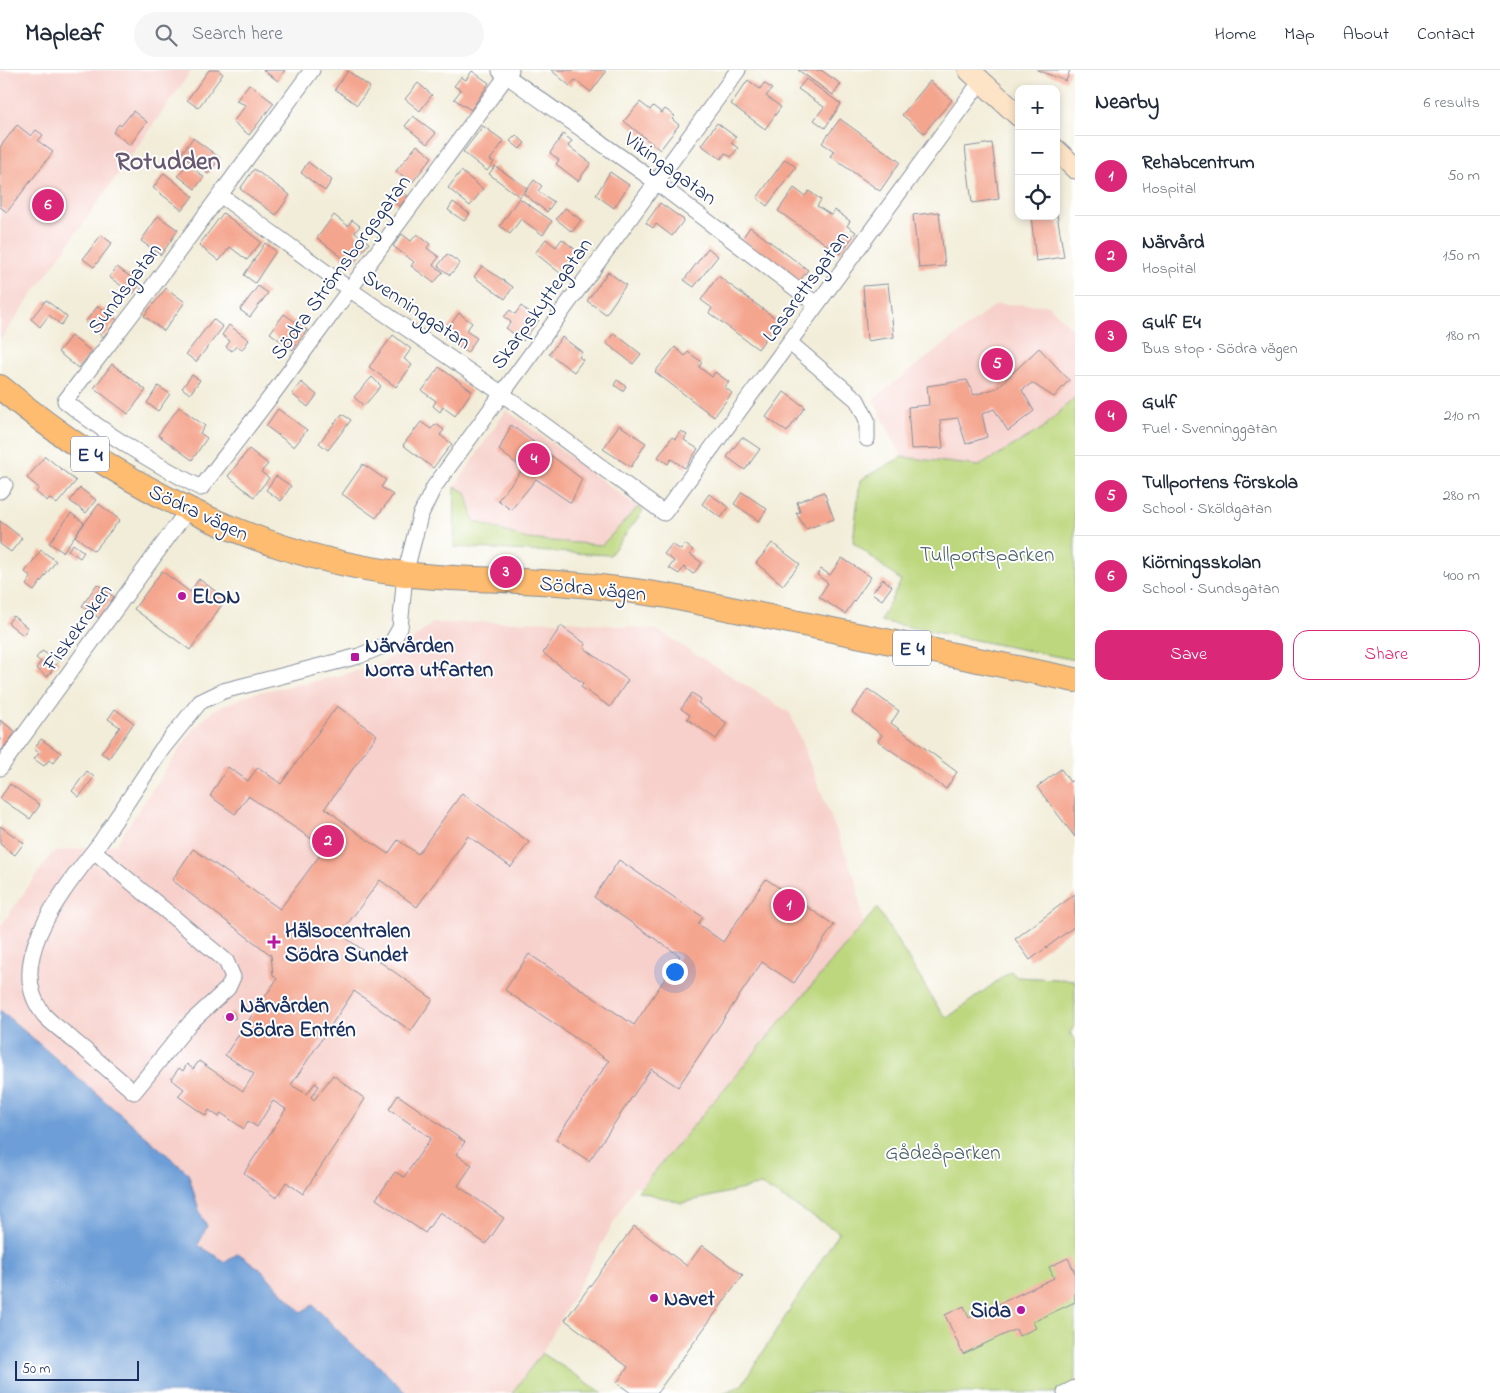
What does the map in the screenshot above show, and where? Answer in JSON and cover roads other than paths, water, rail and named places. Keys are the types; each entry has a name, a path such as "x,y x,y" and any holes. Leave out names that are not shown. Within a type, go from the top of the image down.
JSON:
{"highway":[{"name":"Södra vägen","path":"0,387 86,451 188,511 256,538 337,562 405,574 607,587 668,596 1075,680"}],"main road":[{"path":"975,76 1015,112"},
{"path":"1060,154 1075,168"}],"street":[{"name":"Sundsgatan","path":"201,488 149,460 101,430 65,401 312,70"},
{"name":"Skarpskyttegatan","path":"94,851 226,961 233,977 228,988 190,1023 134,1092 44,1014 30,988 28,969 38,933 60,897 94,851 162,749 200,702 223,691 359,656 392,642 400,628 405,574 420,516 434,487 738,70"},
{"name":"Vikingagatan","path":"505,72 656,182 816,304"},
{"name":"Södra Strömsborgsgatan","path":"201,488 349,289 505,72"},
{"name":"Lasarettsgatan","path":"662,511 664,513 790,343 816,304 878,223 975,76"},
{"name":"Svenninggatan","path":"220,195 349,289 502,393 662,511"},
{"path":"790,343 857,400 867,420 867,439"},
{"name":"Fiskekroken","path":"0,768 188,511"},
{"path":"1065,1393 1075,1388"}],"water":[{"path":"0,1010 188,1173 200,1213 207,1226 198,1245 226,1262 238,1253 260,1269 301,1312 313,1305 356,1349 374,1361 406,1393 0,1393"}],"place":[{"name":"Kiörningsskolan","path":"48,205"},
{"name":"Tullportens förskola","path":"997,364"},
{"name":"Gulf","path":"534,459"},
{"name":"Gulf E4","path":"506,572"},
{"name":"ELON","path":"182,596"},
{"name":"Närvården Norra utfarten","path":"355,657"},
{"name":"Närvård","path":"328,841"},
{"name":"Rehabcentrum","path":"789,905"},
{"name":"Hälsocentralen Södra Sundet","path":"274,942"},
{"name":"Närvården Södra Entrén","path":"230,1017"},
{"name":"Navet","path":"654,1298"},
{"name":"Sida","path":"1021,1310"}],"district":[{"name":"Rotudden","path":"168,160"}],"park label":[{"name":"Tullportsparken","path":"987,554"},
{"name":"Gådeåparken","path":"943,1152"}]}
